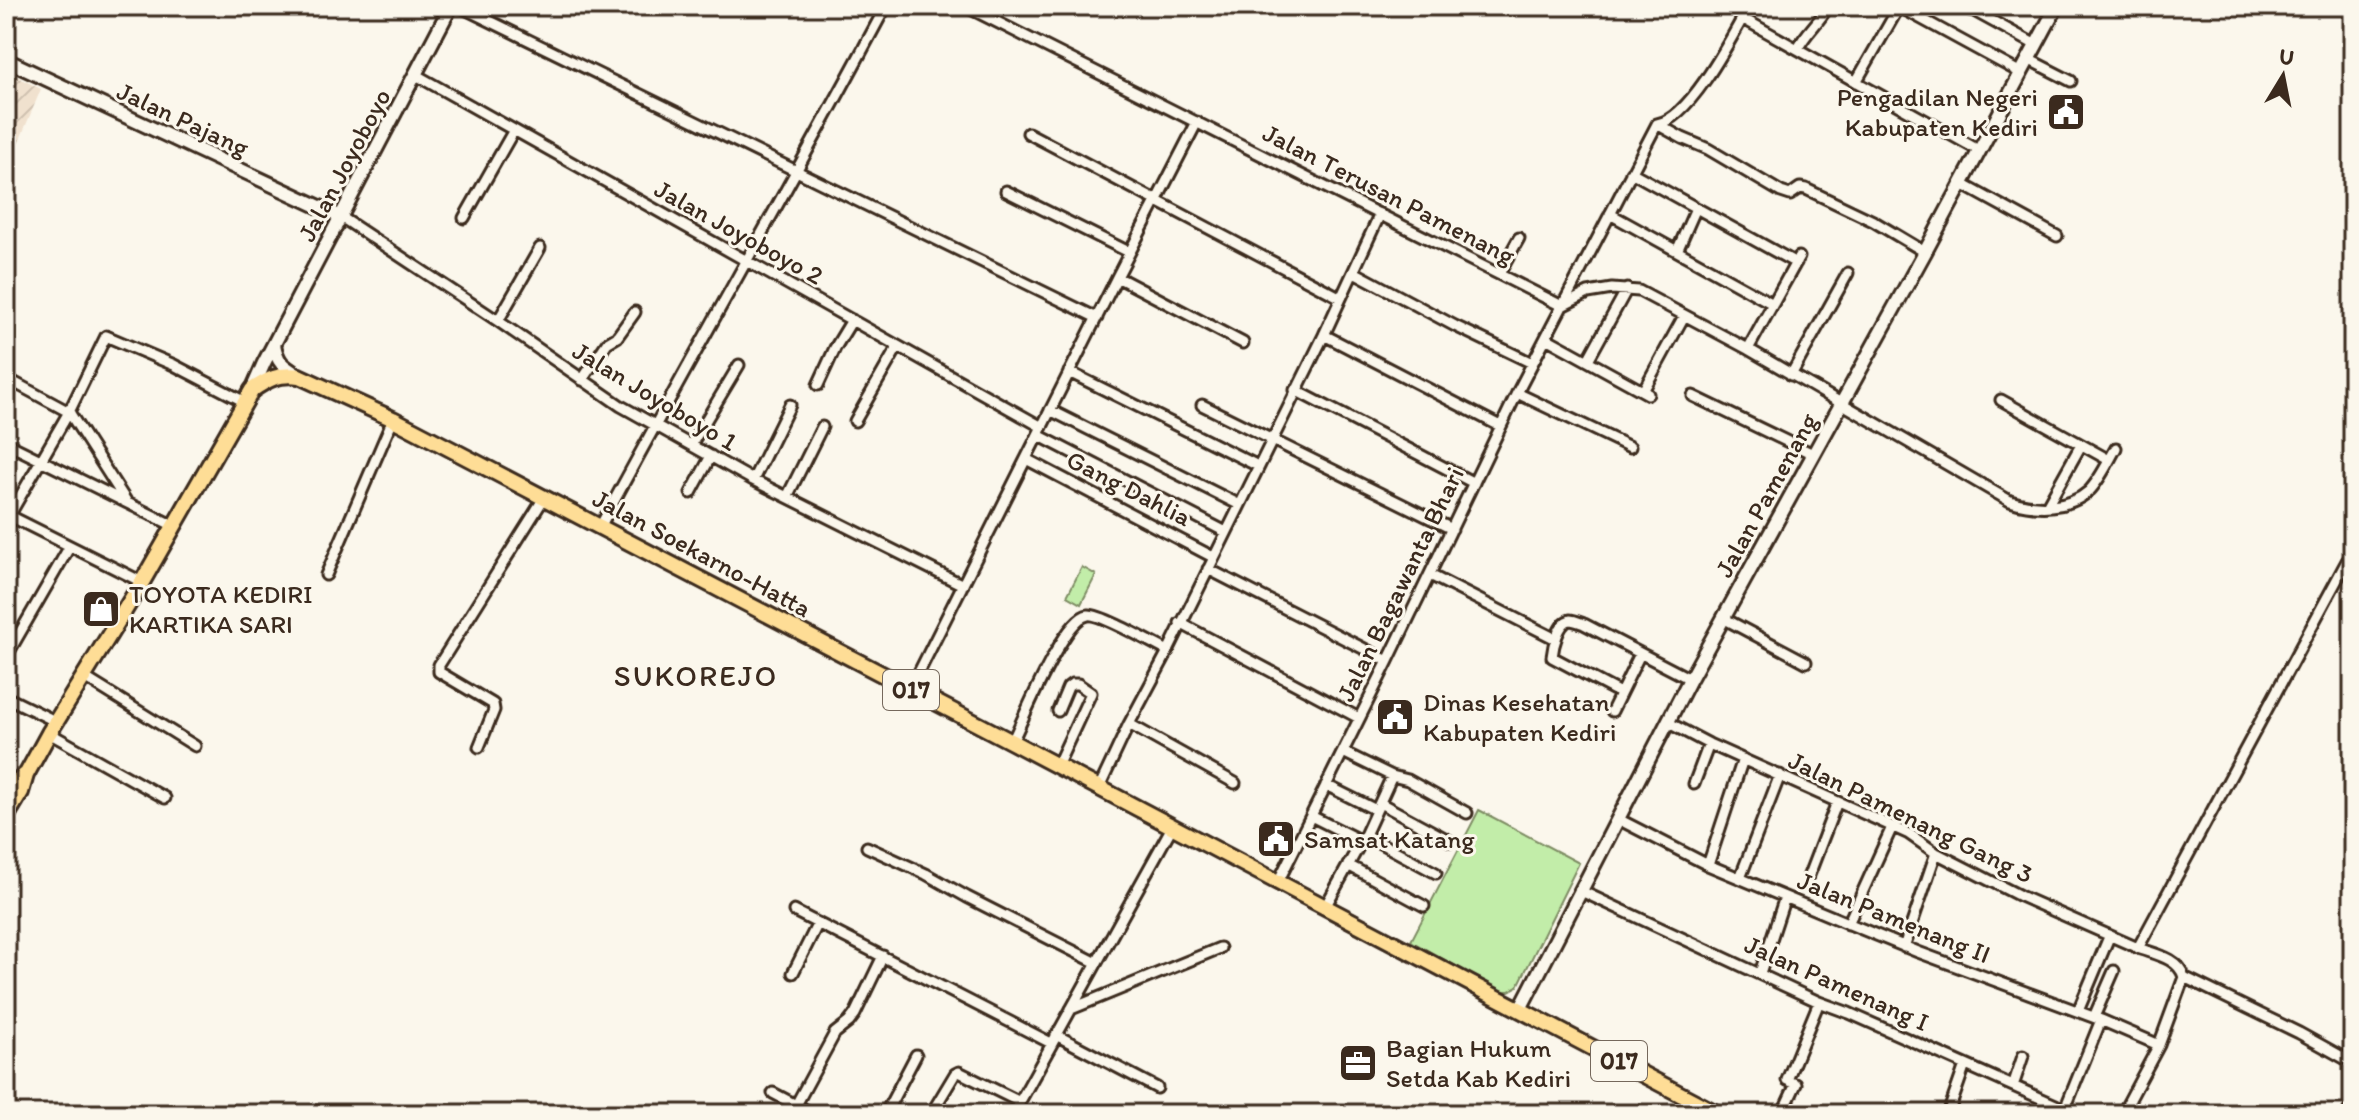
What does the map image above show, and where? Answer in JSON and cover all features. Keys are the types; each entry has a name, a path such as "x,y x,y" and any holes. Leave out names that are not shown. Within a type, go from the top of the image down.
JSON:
{"main road":[{"name":"Jalan Joyoboyo","path":"249,396 451,6"},
{"name":"Jalan Pamenang","path":"1520,1009 1690,679 2057,6"},
{"name":"Jalan Pajang","path":"6,60 341,217"},
{"path":"274,344 280,363 299,376"},
{"path":"6,817 53,728 142,582 249,396 280,375 299,376"},
{"name":"Jalan Soekarno-Hatta","path":"299,376 393,419 1520,1009"},
{"path":"6,797 26,775"},
{"name":"017","path":"1520,1009 1718,1114"}],"street":[{"path":"459,6 1097,318"},
{"path":"600,527 886,6"},
{"name":"Jalan Terusan Pamenang","path":"965,6 1562,306"},
{"path":"1657,124 1665,123 1680,112 1699,90 1749,6"},
{"path":"1798,48 1828,6"},
{"path":"1856,82 1898,6 2021,73"},
{"path":"1952,6 1974,11 2036,45"},
{"path":"1742,18 1980,151"},
{"path":"2028,59 2071,81"},
{"name":"Jalan Joyoboyo 2","path":"416,75 898,346 1040,431 1226,532"},
{"path":"910,690 1197,122"},
{"path":"1657,124 1708,149 1781,192 1790,195 1800,188 1806,189 1873,221 1925,252"},
{"name":"Jalan Bagawanta Bhari","path":"1278,882 1500,426 1657,124"},
{"path":"464,218 514,130"},
{"path":"1028,133 1341,298"},
{"path":"1631,172 1797,260 1748,349"},
{"path":"1962,184 2057,236"},
{"path":"1006,191 1129,252"},
{"path":"1677,251 1696,208"},
{"path":"1099,788 1324,335 1380,214"},
{"path":"1610,214 1773,304"},
{"name":"Jalan Joyoboyo 1","path":"341,217 582,380 655,425 753,480 963,585"},
{"path":"1499,274 1519,238"},
{"path":"498,321 540,248"},
{"path":"1354,272 1532,363"},
{"path":"1791,375 1848,273"},
{"path":"1117,277 1243,343"},
{"path":"1588,360 1627,289"},
{"path":"1562,306 1588,293 1627,289 1639,291 1748,349 2010,501 2064,505 2091,489 2116,448"},
{"path":"582,380 607,343 617,337 635,312"},
{"path":"1546,338 1646,392 1684,316"},
{"path":"818,385 852,320"},
{"path":"1324,335 1500,426"},
{"path":"142,582 7,517 69,412 106,336 249,396"},
{"path":"855,421 898,346"},
{"path":"691,445 739,365"},
{"path":"1069,372 1258,466"},
{"path":"6,378 69,412 126,501"},
{"path":"1295,390 1474,483"},
{"path":"1517,393 1630,447"},
{"path":"1693,396 1813,454"},
{"path":"2001,400 2109,460"},
{"path":"753,480 790,405"},
{"path":"1202,405 1452,529"},
{"path":"1050,410 1240,505"},
{"path":"326,575 393,419"},
{"path":"787,497 822,427"},
{"path":"6,443 174,526"},
{"path":"2047,506 2081,445"},
{"path":"691,493 711,456"},
{"name":"Gang Dahlia","path":"1026,459 1213,557"},
{"path":"479,747 494,710 493,704 439,672 439,665 544,498"},
{"path":"6,657 70,546"},
{"path":"2138,948 2347,561"},
{"path":"1208,569 1388,661"},
{"path":"1430,575 1556,639"},
{"path":"1012,742 1062,638 1079,618 1093,615 1168,651"},
{"path":"1723,618 1806,662"},
{"path":"1620,693 1555,661 1551,655 1561,628 1567,621 1584,624 1690,679"},
{"path":"1180,623 1359,718"},
{"path":"1612,711 1640,654"},
{"path":"84,677 195,746"},
{"path":"1057,766 1091,693 1078,684 1072,684 1058,711"},
{"path":"6,697 165,798"},
{"name":"Jalan Pamenang Gang 3","path":"1667,722 1892,827 2020,896 2177,964 2183,970 2184,977 2353,1063"},
{"path":"1129,724 1235,783"},
{"path":"1694,784 1709,744"},
{"path":"1343,752 1392,776 1408,780 1467,813"},
{"path":"1708,865 1743,759"},
{"path":"1740,878 1780,775"},
{"path":"1325,907 1363,838 1392,776"},
{"path":"1326,785 1450,841"},
{"path":"1809,875 1837,802"},
{"path":"1311,816 1436,873"},
{"name":"Jalan Pamenang II","path":"1618,819 1708,865 1848,924 2097,1018 2159,1045"},
{"path":"1013,1114 1172,827"},
{"path":"1848,924 1892,827"},
{"path":"867,847 926,874 1095,962"},
{"path":"1904,947 1936,853"},
{"path":"1348,865 1424,906"},
{"name":"Jalan Pamenang I","path":"1581,891 1819,1002 2076,1114"},
{"path":"1760,973 1785,897"},
{"path":"794,911 1157,1088"},
{"path":"793,973 818,923"},
{"path":"2078,1011 2109,937"},
{"path":"1071,1009 1220,948"},
{"path":"796,1105 835,1033 855,1014 883,956"},
{"path":"2065,1109 2114,971"},
{"path":"2122,1114 2159,1045 2184,977"},
{"path":"1782,1114 1796,1084 1787,1080 1819,1002"},
{"path":"885,1114 916,1055"},
{"path":"2013,1086 2023,1056"},
{"path":"1948,1114 1965,1065"},
{"path":"931,1114 959,1072 1020,1102"},
{"path":"773,1093 813,1114"},
{"path":"2347,1114 2353,1102"}],"shaded area":[{"path":"6,71 41,89 6,173"}],"green space":[{"path":"1082,567 1096,575 1081,604 1067,596"},
{"path":"1479,810 1579,863 1518,986 1509,991 1501,991 1411,941"}],"place":[{"name":"Pengadilan Negeri Kabupaten Kediri","path":"2066,112"},
{"name":"TOYOTA KEDIRI KARTIKA SARI","path":"101,609"},
{"name":"Dinas Kesehatan Kabupaten Kediri","path":"1395,717"},
{"name":"Samsat Katang","path":"1276,839"},
{"name":"Bagian Hukum Setda Kab Kediri","path":"1358,1063"}],"district":[{"name":"SUKOREJO","path":"696,676"}]}
